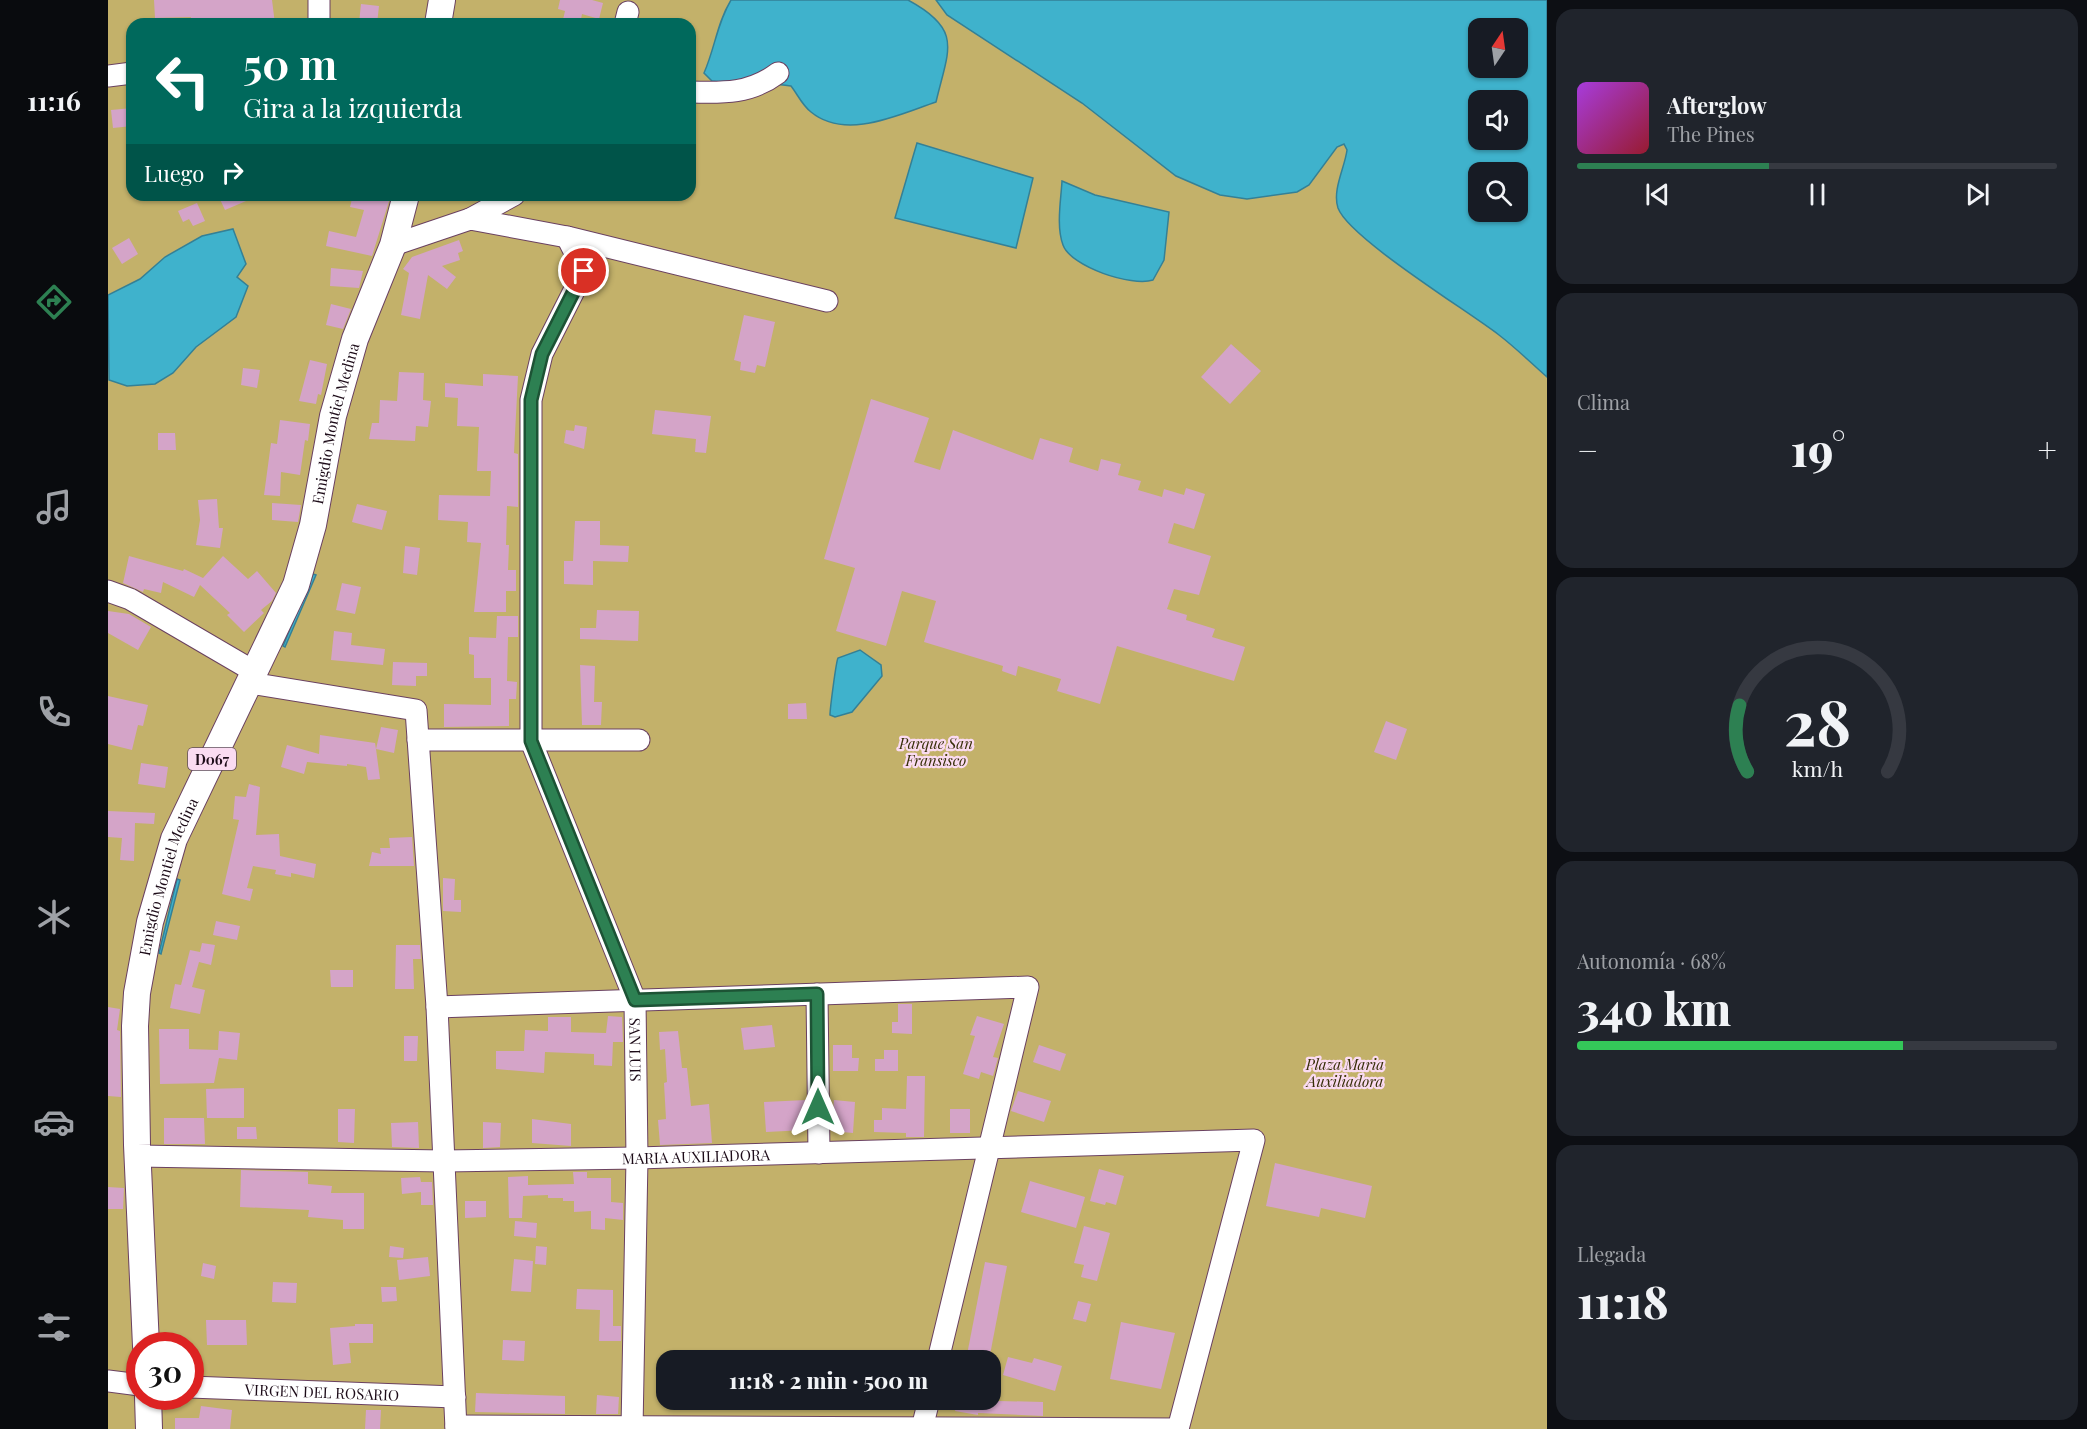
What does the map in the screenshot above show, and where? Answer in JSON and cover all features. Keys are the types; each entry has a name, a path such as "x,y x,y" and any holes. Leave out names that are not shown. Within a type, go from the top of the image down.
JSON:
{"main road":[{"path":"439,18 442,0"},
{"name":"Emigdio Montiel Medina","path":"145,1332 138,1156 136,1002 150,922 174,839 296,585 313,525 333,416 355,339 393,245 404,201"},
{"path":"148,1410 149,1429"}],"street":[{"path":"319,0 319,18"},
{"path":"696,92 717,93 760,87 778,73"},
{"path":"108,76 126,74"},
{"path":"393,245 470,219 503,201"},
{"path":"470,219 567,237 827,301"},
{"name":"SAN LUIS","path":"567,237 584,271 542,354 531,400 531,741 635,1000 637,1158 632,1428"},
{"path":"108,591 130,599 252,678 416,710 423,740 456,1428 1178,1429"},
{"path":"423,740 639,740"},
{"path":"437,1007 1028,987 940,1350"},
{"path":"817,994 819,1153"},
{"name":"MARIA AUXILIADORA","path":"138,1156 444,1161 637,1158 1254,1140 1178,1429"},
{"path":"108,1381 126,1383"},
{"name":"VIRGEN DEL ROSARIO","path":"204,1388 455,1397"},
{"path":"922,1428 926,1410"}],"green space":[{"name":"Parque San Fransisco","path":"108,0 1547,0 1547,1429 108,1429"}],"water":[{"path":"731,0 908,0 938,21 945,32 948,43 947,55 936,102 873,122 856,125 840,124 825,120 811,112 791,86 712,81 704,73 722,18"},
{"path":"936,0 1547,0 1547,377 1499,335 1411,274 1363,237 1347,221 1338,208 1337,201 1338,186 1347,150 1344,144 1337,147 1309,185 1297,192 1247,199 1220,195 1176,176 1082,103 947,15"},
{"path":"917,143 1033,178 1016,248 895,218"},
{"path":"1062,181 1095,195 1169,212 1164,260 1153,280 1131,281 1117,278 1089,268 1068,253 1063,245 1060,230"},
{"path":"233,229 246,264 237,277 248,286 236,317 196,347 173,373 155,384 127,386 109,380 108,295 140,279 165,257 202,236"},
{"path":"313,574 316,575 285,647 283,646"},
{"path":"860,650 881,665 882,676 852,712 835,717 830,715 838,658"},
{"path":"177,879 180,880 161,954 159,953"}],"building":[{"path":"154,0 272,0 274,18 191,17 155,18"},
{"path":"560,0 592,0 603,3 599,18 582,14 581,18 563,18 565,11 558,9"},
{"path":"361,4 379,6 378,18 360,18"},
{"path":"126,109 126,127 113,128 111,110"},
{"path":"221,201 246,201 225,210"},
{"path":"352,201 389,201 372,256 326,246 329,231 356,237 364,210 350,207"},
{"path":"197,203 205,221 193,226 189,219 183,222 178,211"},
{"path":"129,238 138,254 122,264 112,248"},
{"path":"459,240 463,251 458,253 460,260 442,266 456,277 447,289 428,275 420,319 401,315 409,273 403,269 412,257"},
{"path":"331,268 363,271 359,288 330,286"},
{"path":"331,304 351,309 343,329 326,325"},
{"path":"744,315 775,322 765,367 757,365 755,373 740,370 741,362 734,360"},
{"path":"1231,344 1261,371 1230,404 1201,377"},
{"path":"310,360 327,364 321,395 318,394 316,404 299,401"},
{"path":"243,368 260,370 257,388 241,385"},
{"path":"399,372 424,373 423,400 431,401 428,427 416,426 415,441 369,439 372,423 379,423 380,400 397,401"},
{"path":"483,374 518,376 514,453 518,454 518,507 507,506 506,545 509,545 508,570 516,570 516,591 506,591 506,612 474,612 481,543 467,542 468,522 438,520 439,495 490,496 491,471 477,471 479,427 457,426 458,398 445,397 445,383 483,386"},
{"path":"871,399 929,418 914,462 940,470 953,430 1033,460 1040,438 1073,448 1069,462 1098,471 1101,459 1121,464 1118,475 1141,481 1138,490 1162,497 1164,489 1184,495 1186,488 1205,494 1194,529 1174,523 1168,543 1211,556 1199,595 1174,589 1167,609 1187,615 1186,620 1215,629 1212,637 1245,647 1234,681 1117,646 1100,704 1057,691 1061,679 1018,666 1016,676 1002,671 1003,666 924,642 936,601 902,591 886,646 836,631 855,568 824,559"},
{"path":"655,410 711,416 706,453 695,452 696,439 652,434"},
{"path":"280,420 310,424 308,441 305,440 300,475 281,472 280,496 264,495 271,443 277,444"},
{"path":"575,425 587,427 584,449 564,443 566,430 574,431"},
{"path":"158,433 175,433 176,450 158,450"},
{"path":"217,499 219,528 223,528 220,548 196,545 200,520 198,500"},
{"path":"272,503 301,505 298,522 272,520"},
{"path":"357,504 387,511 382,530 352,522"},
{"path":"575,521 600,521 600,545 629,546 628,562 593,561 593,585 564,584 564,561 573,561"},
{"path":"405,546 420,548 417,575 403,573"},
{"path":"129,556 183,571 184,569 203,578 223,556 248,579 257,571 276,593 272,601 261,610 264,613 244,632 227,615 230,613 200,585 194,597 163,582 161,593 144,589 143,592 123,583"},
{"path":"342,583 361,587 355,614 336,610"},
{"path":"597,610 639,611 638,641 580,639 580,628 596,628"},
{"path":"108,611 129,614 151,627 138,650 108,633"},
{"path":"497,616 518,616 518,637 508,637 507,681 517,682 516,699 509,699 509,726 444,727 444,704 491,705 491,678 474,678 474,655 469,654 469,637 496,638"},
{"path":"334,631 352,633 351,645 385,649 383,665 331,660"},
{"path":"393,662 427,663 427,676 416,676 416,686 392,685"},
{"path":"580,665 595,666 594,702 602,702 601,725 582,725"},
{"path":"108,696 148,705 143,726 138,725 132,750 108,744"},
{"path":"806,703 807,719 788,719 788,704"},
{"path":"1386,721 1407,729 1396,760 1374,752"},
{"path":"381,727 398,730 394,753 376,749"},
{"path":"320,735 375,743 380,779 368,780 366,767 347,764 347,766 307,762 304,774 281,767 287,745 319,754"},
{"path":"141,763 168,767 165,788 138,784"},
{"path":"249,784 260,787 256,835 279,834 280,856 316,864 314,878 291,873 291,877 275,874 276,870 253,866 247,888 253,889 250,901 222,894 239,820 233,819 235,796 246,797"},
{"path":"108,811 155,813 154,824 135,823 134,861 120,860 122,838 108,837"},
{"path":"412,837 414,866 369,866 372,852 381,854 380,848 390,848 389,838"},
{"path":"443,878 455,879 454,900 461,900 461,912 443,911"},
{"path":"216,921 240,926 237,940 213,935"},
{"path":"202,943 215,945 211,965 199,962 192,987 205,990 200,1014 170,1008 175,984 181,985 190,950 200,952"},
{"path":"396,945 420,945 421,959 413,959 414,989 395,989"},
{"path":"330,970 353,970 353,987 331,987"},
{"path":"898,1004 912,1004 912,1034 892,1033 892,1022 898,1022"},
{"path":"108,1007 120,1009 117,1030 120,1031 121,1097 108,1096"},
{"path":"608,1016 622,1017 623,1042 613,1042 612,1066 594,1065 594,1054 545,1052 544,1073 496,1069 496,1051 524,1051 525,1030 548,1031 548,1017 571,1017 571,1032 606,1033"},
{"path":"977,1016 1004,1024 993,1057 998,1058 993,1076 981,1072 979,1079 963,1074 975,1036 970,1035"},
{"path":"772,1025 775,1047 744,1050 741,1028"},
{"path":"159,1029 189,1029 189,1049 218,1050 219,1031 240,1033 237,1060 219,1058 214,1083 160,1084"},
{"path":"678,1031 682,1068 687,1068 691,1106 709,1104 712,1143 660,1145 658,1120 666,1119 664,1083 667,1082 665,1049 660,1050 659,1032"},
{"path":"404,1036 418,1036 417,1061 404,1061"},
{"path":"833,1045 852,1045 852,1058 859,1058 858,1071 833,1071"},
{"path":"1039,1045 1066,1054 1060,1071 1033,1062"},
{"path":"884,1050 898,1050 898,1071 875,1071 875,1059 884,1059"},
{"path":"907,1076 925,1076 924,1137 906,1137 906,1133 874,1132 874,1120 882,1120 882,1108 906,1109"},
{"path":"244,1088 244,1118 207,1118 206,1089"},
{"path":"1018,1091 1051,1101 1044,1122 1011,1111"},
{"path":"806,1100 806,1130 766,1132 764,1102"},
{"path":"834,1100 855,1102 853,1133 831,1131"},
{"path":"338,1109 355,1109 354,1143 338,1142"},
{"path":"950,1109 970,1109 970,1133 950,1133"},
{"path":"164,1118 204,1118 205,1144 164,1144"},
{"path":"532,1119 571,1124 571,1146 532,1143"},
{"path":"418,1122 419,1148 392,1147 391,1123"},
{"path":"483,1122 501,1123 500,1147 483,1148"},
{"path":"237,1127 256,1127 257,1139 237,1139"},
{"path":"1275,1163 1372,1186 1365,1218 1321,1208 1319,1217 1266,1206"},
{"path":"1099,1169 1124,1176 1116,1205 1090,1201"},
{"path":"241,1170 308,1172 308,1184 332,1186 331,1193 364,1193 364,1229 343,1229 343,1220 308,1217 309,1210 240,1207"},
{"path":"573,1172 587,1172 587,1178 611,1178 611,1202 623,1203 623,1220 605,1218 605,1230 591,1229 591,1211 574,1212 574,1201 548,1198 548,1195 523,1196 522,1218 509,1218 508,1177 528,1176 528,1185 574,1184"},
{"path":"420,1177 421,1182 432,1182 433,1205 421,1205 421,1192 402,1194 401,1178"},
{"path":"1030,1181 1085,1197 1076,1228 1021,1212"},
{"path":"108,1187 124,1188 123,1209 108,1209"},
{"path":"465,1201 486,1201 486,1217 465,1218"},
{"path":"515,1221 537,1223 536,1238 514,1236"},
{"path":"1084,1226 1110,1233 1097,1281 1081,1277 1084,1265 1074,1263"},
{"path":"390,1246 404,1248 403,1258 389,1257"},
{"path":"536,1246 547,1247 546,1265 535,1264"},
{"path":"428,1257 430,1276 399,1280 397,1260"},
{"path":"514,1259 533,1261 531,1292 511,1291"},
{"path":"985,1262 1007,1266 991,1350 968,1350"},
{"path":"203,1263 216,1266 214,1279 201,1276"},
{"path":"273,1282 297,1283 296,1303 272,1302"},
{"path":"381,1287 396,1287 397,1301 382,1302"},
{"path":"577,1289 613,1290 613,1326 621,1326 621,1341 599,1341 600,1310 576,1309"},
{"path":"1078,1301 1091,1304 1086,1322 1073,1319"},
{"path":"206,1320 246,1320 247,1345 207,1345"},
{"path":"1121,1322 1175,1333 1161,1389 1110,1379"},
{"path":"355,1324 373,1324 373,1343 349,1343 351,1363 333,1365 330,1328 355,1326"},
{"path":"503,1340 525,1341 524,1361 502,1360"},
{"path":"1008,1357 1032,1363 1034,1358 1062,1366 1055,1391 1003,1375"},
{"path":"476,1393 565,1396 565,1414 475,1412"},
{"path":"597,1395 619,1397 618,1414 596,1414"},
{"path":"1001,1401 1043,1402 1043,1416 978,1413 978,1415 955,1411 1001,1410"},
{"path":"204,1406 232,1410 230,1429 175,1429 175,1418 199,1418 200,1410 204,1410"},
{"path":"366,1410 381,1410 380,1429 365,1429"}],"route":[{"path":"584,271 542,354 531,400 531,741 635,1000 817,994 818,1107"}],"park label":[{"name":"Plaza Maria Auxiliadora","path":"1345,1072"}]}
